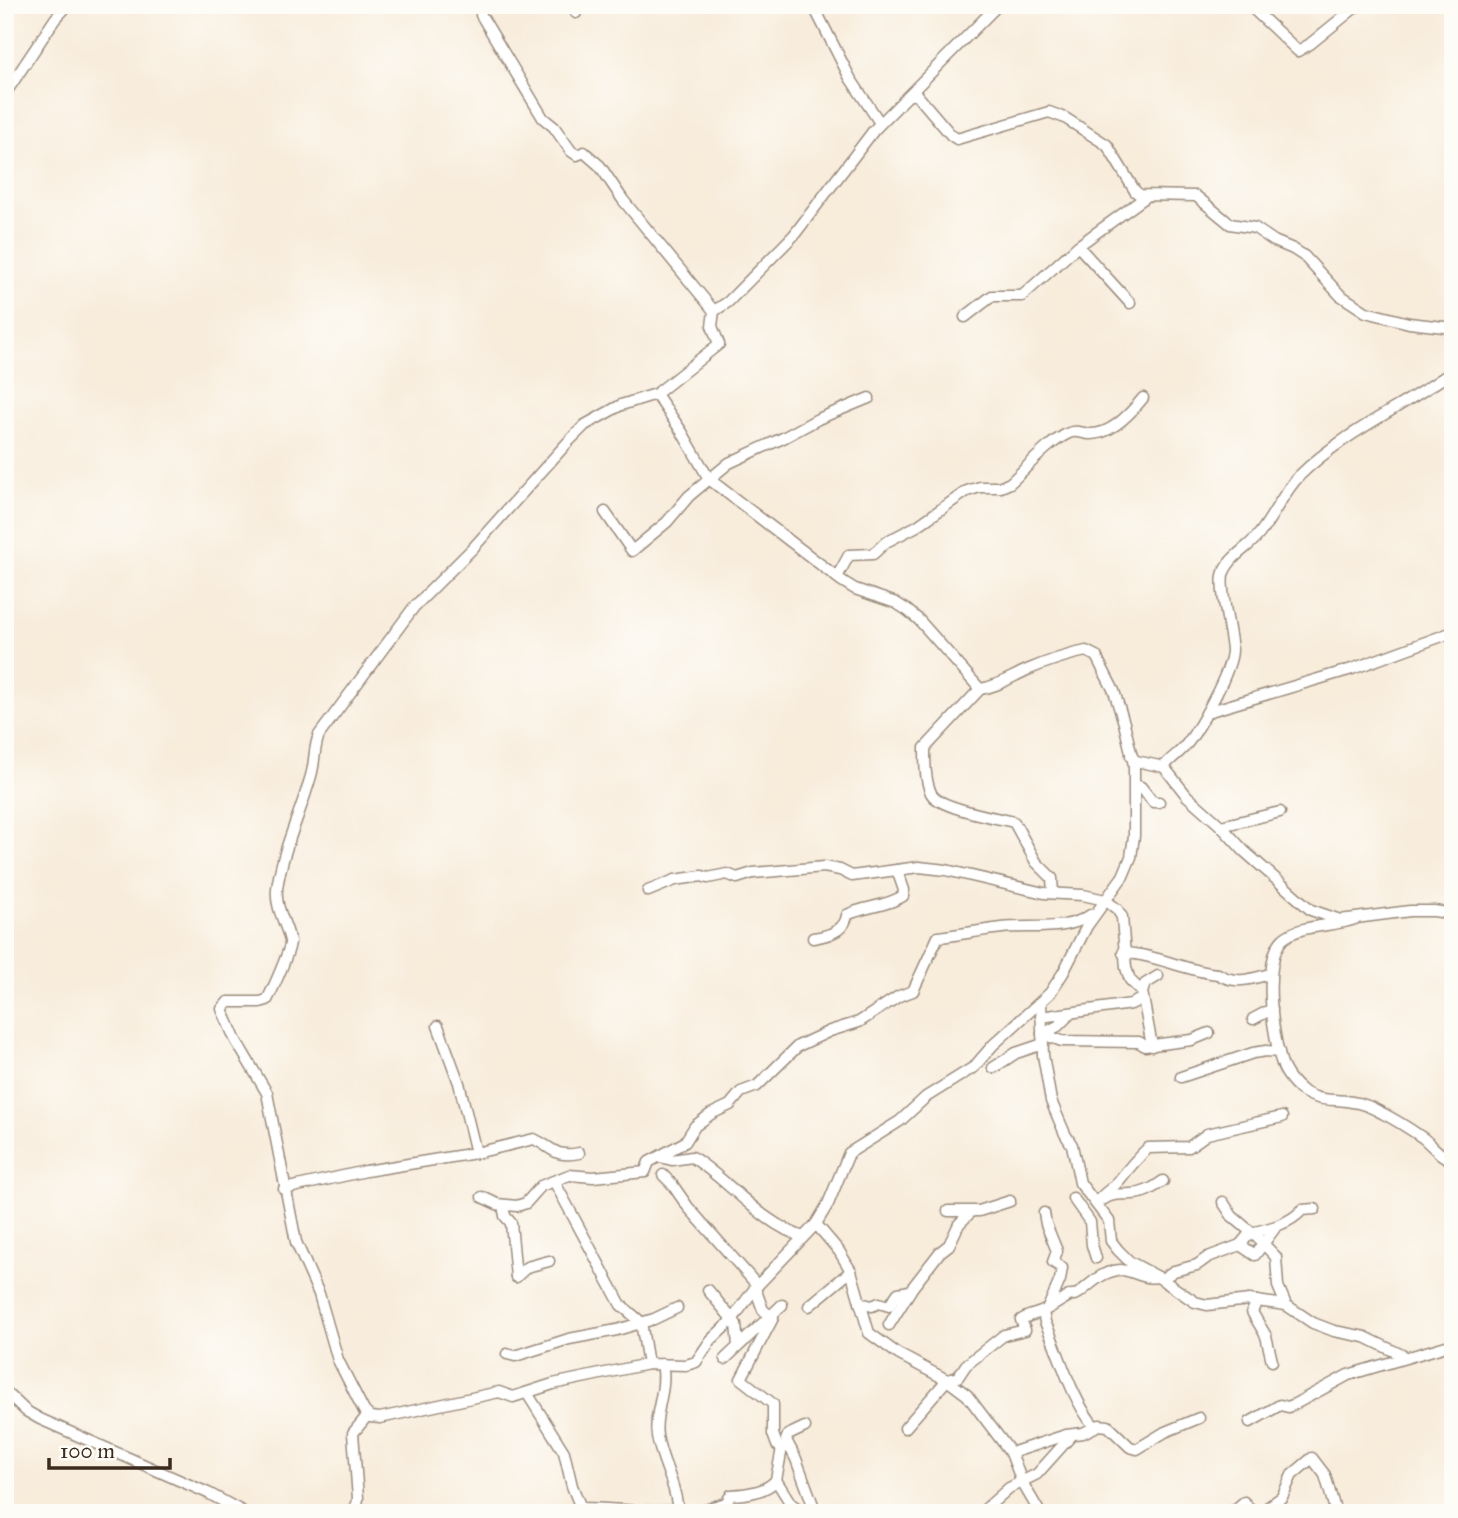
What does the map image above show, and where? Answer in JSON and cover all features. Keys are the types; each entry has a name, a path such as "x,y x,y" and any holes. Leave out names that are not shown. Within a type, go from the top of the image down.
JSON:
{"street":[{"path":"5,94 55,19 68,5"},
{"path":"813,5 850,78 880,123"},
{"path":"713,311 728,302 794,235 880,123 998,5"},
{"path":"1249,5 1298,51 1358,5"},
{"path":"367,1416 338,1360 319,1294 296,1242 267,1093 235,1039 222,1009 228,1002 267,1000 288,954 290,942 278,908 277,890 282,862 312,772 319,735 414,607 489,531 585,425 621,405 656,394 678,375 707,357 719,344 712,326 713,311 623,200 600,166 588,154 584,152 577,155 571,151 562,136 542,118 481,15"},
{"path":"909,95 917,94 957,139 1049,112 1055,113 1107,145 1140,195 1151,193 1196,196 1230,224 1255,228 1274,241 1293,248 1313,264 1340,295 1366,312 1409,323 1453,328"},
{"path":"965,317 992,296 1022,296 1078,246 1151,193"},
{"path":"1078,246 1130,303"},
{"path":"1164,767 1170,758 1189,742 1207,712 1231,661 1232,636 1223,590 1225,569 1259,534 1289,488 1310,466 1363,428 1421,394 1453,371"},
{"path":"656,394 709,479 855,589 896,603 907,610 980,689"},
{"path":"605,512 632,551 667,522 689,496 729,463 818,419 869,398"},
{"path":"837,577 849,555 873,554 886,542 917,526 967,491 979,487 1002,487 1010,483 1069,432 1076,430 1089,434 1109,430 1143,398"},
{"path":"1207,712 1352,669 1453,632"},
{"path":"367,1416 380,1418 499,1392 513,1396 553,1384 648,1364 685,1365 696,1362 711,1340 732,1320 756,1286 816,1224 828,1204 849,1153 900,1121 926,1097 974,1067 993,1045 1041,1003 1057,984 1096,911 1123,876 1131,857 1135,825 1134,765 1114,691 1096,656 1090,652 1070,654 1028,669 995,687 980,689 925,748 931,794 937,801 961,808 973,815 1014,822 1036,862 1052,878 1053,893"},
{"path":"1130,756 1136,761 1164,767 1187,796 1244,851 1303,904 1319,914 1340,920 1410,911 1453,914"},
{"path":"1135,785 1141,787 1153,802 1159,802"},
{"path":"1221,826 1280,812"},
{"path":"648,891 676,880 702,876 708,878 727,874 737,878 753,873 824,867 852,876 919,867 946,870 991,882 1053,893 1083,895 1105,900 1117,909 1122,917 1123,953 1130,980 1142,995"},
{"path":"813,938 840,929 848,915 854,912 877,907 903,895 904,890 897,870"},
{"path":"482,1197 503,1206 517,1206 526,1203 541,1186 576,1174 593,1177 645,1172 649,1162 685,1142 695,1126 730,1105 741,1092 757,1086 798,1046 830,1031 859,1022 899,996 913,991 938,937 1002,928 1060,925 1082,921 1096,911"},
{"path":"1355,919 1290,934 1276,950 1270,974 1272,1009 1279,1052 1287,1074 1305,1092 1322,1101 1349,1101 1380,1112 1420,1136 1445,1158 1453,1160"},
{"path":"1123,953 1138,953 1151,959 1218,974 1227,979 1245,981 1270,974"},
{"path":"1152,1046 1142,995 1145,984 1158,976"},
{"path":"1041,1017 1131,1004 1142,995"},
{"path":"1041,1003 1051,1101 1072,1145 1080,1183 1109,1221 1111,1241 1130,1262 1195,1302 1208,1306 1281,1301 1313,1323 1334,1331 1365,1337 1406,1357"},
{"path":"1253,1019 1272,1009"},
{"path":"992,1068 1043,1039 1070,1014"},
{"path":"438,1026 459,1083 476,1153"},
{"path":"1043,1039 1139,1042 1152,1046 1192,1040 1209,1033"},
{"path":"1181,1077 1253,1053 1279,1052"},
{"path":"1097,1203 1101,1195 1116,1184 1125,1170 1148,1148 1189,1147 1207,1135 1282,1117"},
{"path":"284,1189 366,1171 476,1153 534,1139 556,1154 566,1156 579,1153"},
{"path":"660,1157 672,1160 692,1157 765,1218 786,1231 803,1237"},
{"path":"663,1175 756,1286 763,1310 774,1318 741,1379 773,1404 773,1434 777,1445 785,1446 796,1459 816,1513"},
{"path":"554,1181 621,1305 641,1322 648,1364"},
{"path":"1097,1203 1110,1195 1149,1191 1163,1181"},
{"path":"1073,1198 1090,1222 1096,1258"},
{"path":"948,1211 971,1212 1010,1201"},
{"path":"1223,1202 1232,1216 1276,1257 1281,1301"},
{"path":"503,1206 510,1223 516,1278 527,1267 549,1261"},
{"path":"905,1428 947,1380 958,1377 966,1365 1004,1335 1025,1330 1021,1320 1026,1317 1079,1293 1111,1272 1122,1270 1149,1279 1160,1278 1241,1245 1250,1233 1275,1228 1302,1210 1315,1209"},
{"path":"889,1325 910,1291 940,1252 949,1245 959,1224 971,1212"},
{"path":"1044,1213 1057,1251 1053,1262 1062,1268 1060,1280 1046,1310 1045,1322 1081,1410 1094,1426"},
{"path":"816,1224 851,1270 869,1333 898,1354 947,1380 975,1405 1011,1453 1022,1482 1040,1513"},
{"path":"1241,1245 1255,1255 1275,1228"},
{"path":"1092,1238 1111,1241"},
{"path":"809,1306 851,1270"},
{"path":"708,1290 736,1324 738,1346"},
{"path":"860,1303 889,1306 898,1293 910,1291"},
{"path":"1256,1301 1252,1312 1266,1335 1272,1361"},
{"path":"725,1359 782,1305"},
{"path":"507,1354 515,1356 594,1332 617,1330 677,1308"},
{"path":"1250,1422 1280,1405 1288,1407 1295,1404 1348,1375 1453,1344"},
{"path":"527,1393 564,1452 572,1486 583,1510 611,1508 651,1512 673,1507 673,1480 665,1468 656,1433 665,1379 662,1364"},
{"path":"5,1391 10,1403 40,1419 208,1493 245,1513"},
{"path":"349,1513 357,1505 358,1498 353,1433 367,1416"},
{"path":"1011,1453 1083,1433 1094,1426 1108,1426 1134,1450 1141,1449 1165,1432 1199,1418"},
{"path":"699,1511 726,1503 731,1495 747,1494 765,1488 776,1480 788,1435 805,1427"},
{"path":"981,1513 1009,1488 1043,1468 1072,1435"},
{"path":"1260,1513 1282,1497 1292,1475 1312,1458 1325,1475 1336,1513"},
{"path":"776,1480 791,1504 805,1513"},
{"path":"1027,1513 1033,1501"},
{"path":"1231,1513 1244,1502 1254,1513"}]}
